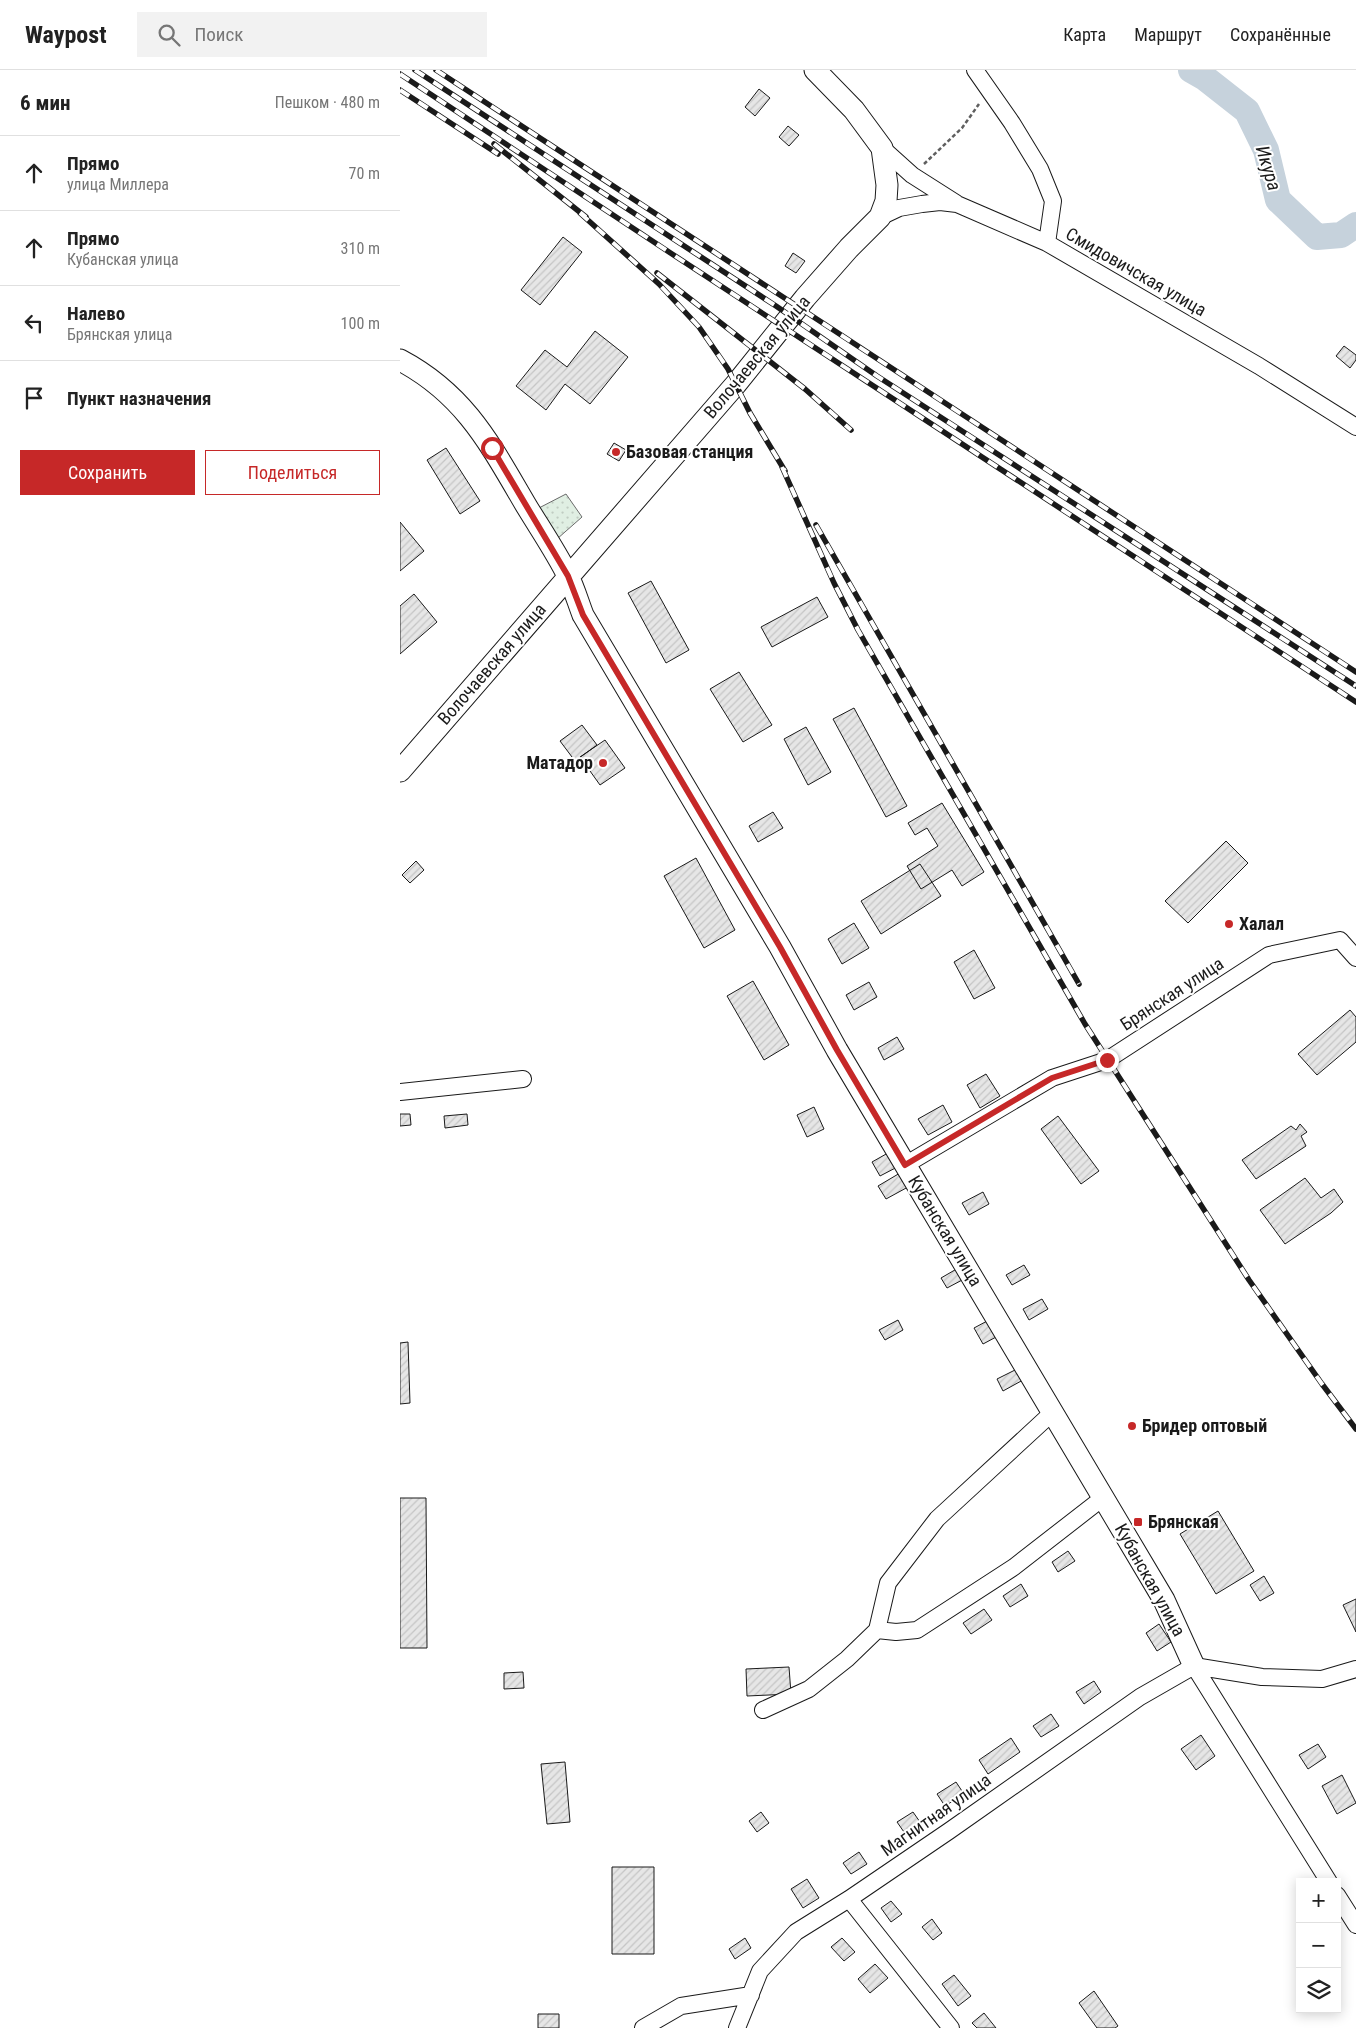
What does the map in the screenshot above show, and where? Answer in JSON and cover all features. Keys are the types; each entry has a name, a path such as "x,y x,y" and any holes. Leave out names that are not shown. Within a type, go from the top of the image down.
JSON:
{"main road":[{"path":"815,70 854,110 882,148 887,185 886,201 880,217"},
{"name":"Волочаевская улица","path":"400,771 736,384 805,298 849,248 880,217"},
{"name":"Кубанская улица","path":"400,360 422,372 442,388 462,408 492,448 568,576 583,615 780,947 837,1050 1164,1600 1194,1666"}],"street":[{"path":"975,70 990,89 1040,169 1052,200 1047,243"},
{"path":"882,148 912,175 958,204"},
{"name":"Смидовичская улица","path":"880,217 899,208 922,204 940,202 958,204 1047,243 1259,366 1356,427"},
{"name":"Брянская улица","path":"905,1165 1052,1078 1107,1060 1268,955 1340,940 1356,958"},
{"path":"400,1092 523,1079"},
{"path":"763,1710 809,1689 848,1659 877,1630 888,1583 937,1519 1053,1412"},
{"path":"877,1630 896,1632 917,1630 1014,1567 1104,1497"},
{"path":"1194,1666 1262,1677 1322,1679 1356,1669"},
{"name":"Кубанская улица","path":"1194,1666 1326,1878"},
{"name":"Магнитная улица","path":"737,2028 760,1971 796,1932 849,1899 1140,1697 1194,1666"},
{"path":"849,1899 951,2028"},
{"path":"1341,1901 1356,1925"},
{"path":"643,2028 681,2006 751,1995"}],"path":[{"path":"912,175 962,128 990,89"}],"green space":[{"path":"566,494 582,517 557,539 537,509"}],"building":[{"path":"759,89 770,98 755,116 745,107"},
{"path":"788,126 799,135 789,146 779,137"},
{"path":"563,237 582,252 540,305 521,290"},
{"path":"793,253 805,261 796,273 785,266"},
{"path":"595,331 628,357 590,404 565,384 546,410 516,386 545,350 567,367"},
{"path":"1344,346 1356,355 1356,360 1350,368 1336,356"},
{"name":"Базовая станция","path":"614,443 626,450 619,461 607,454"},
{"path":"446,448 480,501 460,514 427,460"},
{"path":"400,522 424,551 400,571"},
{"path":"651,581 689,650 666,663 628,593"},
{"path":"414,594 437,622 400,654 400,606"},
{"path":"817,597 828,617 772,647 761,627"},
{"path":"739,672 772,725 743,742 710,689"},
{"path":"854,708 907,806 886,817 833,719"},
{"path":"582,725 597,745 575,761 560,741"},
{"path":"806,727 831,772 808,785 784,739"},
{"name":"Матадор","path":"605,740 625,768 600,785 580,757"},
{"path":"942,803 984,872 962,886 952,870 921,889 907,866 938,846 927,828 915,835 908,823"},
{"path":"773,812 783,828 758,842 749,826"},
{"path":"1226,841 1248,863 1188,923 1165,901"},
{"path":"696,858 735,930 704,948 664,876"},
{"path":"416,861 424,870 410,883 402,875"},
{"path":"920,864 941,896 881,934 861,901"},
{"path":"854,923 869,948 842,964 828,939"},
{"path":"974,950 995,988 974,999 954,962"},
{"path":"753,981 789,1045 764,1060 727,996"},
{"path":"869,982 877,997 854,1010 846,995"},
{"path":"1350,1010 1356,1017 1356,1042 1317,1075 1298,1054"},
{"path":"897,1037 904,1049 884,1060 878,1048"},
{"path":"986,1074 1000,1096 980,1108 967,1085"},
{"path":"943,1105 952,1122 928,1135 918,1119"},
{"path":"814,1107 824,1129 807,1137 797,1115"},
{"path":"400,1114 410,1114 411,1125 400,1126"},
{"path":"467,1114 468,1125 445,1128 444,1116"},
{"path":"1058,1116 1099,1171 1081,1184 1041,1129"},
{"path":"1300,1124 1307,1132 1301,1136 1306,1146 1256,1179 1242,1160 1291,1126 1296,1130"},
{"path":"895,1149 903,1164 880,1176 872,1162"},
{"path":"900,1173 908,1187 886,1199 878,1186"},
{"path":"1305,1178 1321,1198 1334,1189 1343,1202 1331,1213 1285,1244 1260,1210"},
{"path":"983,1192 989,1204 969,1215 962,1203"},
{"path":"1024,1265 1030,1275 1012,1285 1006,1275"},
{"path":"960,1267 966,1278 947,1288 941,1278"},
{"path":"1042,1299 1048,1309 1029,1320 1023,1309"},
{"path":"898,1320 903,1330 885,1340 879,1330"},
{"path":"989,1320 998,1336 983,1344 974,1328"},
{"path":"408,1342 410,1403 400,1404 400,1343"},
{"path":"1017,1369 1023,1380 1003,1391 997,1379"},
{"path":"400,1498 426,1498 427,1648 400,1648"},
{"path":"1218,1511 1254,1571 1216,1594 1180,1534"},
{"path":"1068,1551 1075,1561 1058,1572 1052,1562"},
{"path":"1264,1576 1274,1593 1260,1601 1250,1585"},
{"path":"1021,1584 1028,1596 1010,1607 1003,1596"},
{"path":"1356,1599 1356,1632 1343,1605"},
{"path":"984,1609 992,1620 971,1634 963,1623"},
{"path":"1159,1624 1171,1642 1157,1651 1146,1633"},
{"path":"789,1667 791,1694 747,1696 746,1669"},
{"path":"523,1672 524,1688 504,1689 504,1673"},
{"path":"1094,1681 1101,1692 1084,1704 1076,1692"},
{"path":"1051,1714 1059,1726 1041,1737 1033,1726"},
{"path":"1201,1735 1215,1756 1196,1770 1181,1749"},
{"path":"1011,1738 1020,1752 988,1774 979,1760"},
{"path":"1318,1744 1326,1757 1308,1769 1299,1755"},
{"path":"565,1762 570,1822 547,1824 541,1764"},
{"path":"1342,1775 1356,1803 1337,1814 1322,1786"},
{"path":"956,1782 964,1794 945,1806 937,1794"},
{"path":"761,1812 769,1823 757,1832 749,1821"},
{"path":"913,1812 920,1822 904,1832 897,1822"},
{"path":"859,1852 867,1864 851,1874 843,1863"},
{"path":"612,1867 654,1867 654,1954 612,1954"},
{"path":"807,1879 819,1898 803,1908 791,1889"},
{"path":"891,1901 902,1914 891,1922 881,1908"},
{"path":"932,1919 942,1933 933,1940 922,1927"},
{"path":"745,1938 751,1948 735,1959 729,1949"},
{"path":"842,1938 855,1952 844,1961 831,1947"},
{"path":"875,1964 888,1978 870,1993 858,1979"},
{"path":"954,1975 971,1996 958,2006 942,1984"},
{"path":"1094,1991 1118,2026 1115,2028 1097,2028 1079,2003"},
{"path":"984,2013 996,2028 977,2028 972,2023"},
{"path":"538,2014 559,2014 559,2028 538,2028"}],"waterway":[{"name":"Икура","path":"1191,70 1205,78 1247,111 1266,150 1278,200 1317,237 1341,235 1356,225"}],"railway":[{"path":"415,70 776,306 877,376 1356,686"},
{"path":"436,70 1356,672"},
{"path":"400,74 1356,702"},
{"path":"400,90 498,154"},
{"path":"494,144 586,217"},
{"path":"580,213 659,284 699,327 728,369 750,413 785,471"},
{"path":"657,273 805,389 851,430"},
{"path":"782,467 834,583 858,630 1085,1024 1249,1280 1356,1429"},
{"path":"816,525 1079,984"}],"place":[{"name":"Базовая станция","path":"616,452"},
{"name":"Матадор","path":"603,763"},
{"name":"Халал","path":"1229,924"},
{"name":"Бридер оптовый","path":"1132,1426"},
{"name":"Брянская","path":"1138,1522"}],"route":[{"path":"492,448 568,576 583,615 780,947 837,1050 905,1165 1052,1078 1107,1060"}]}
